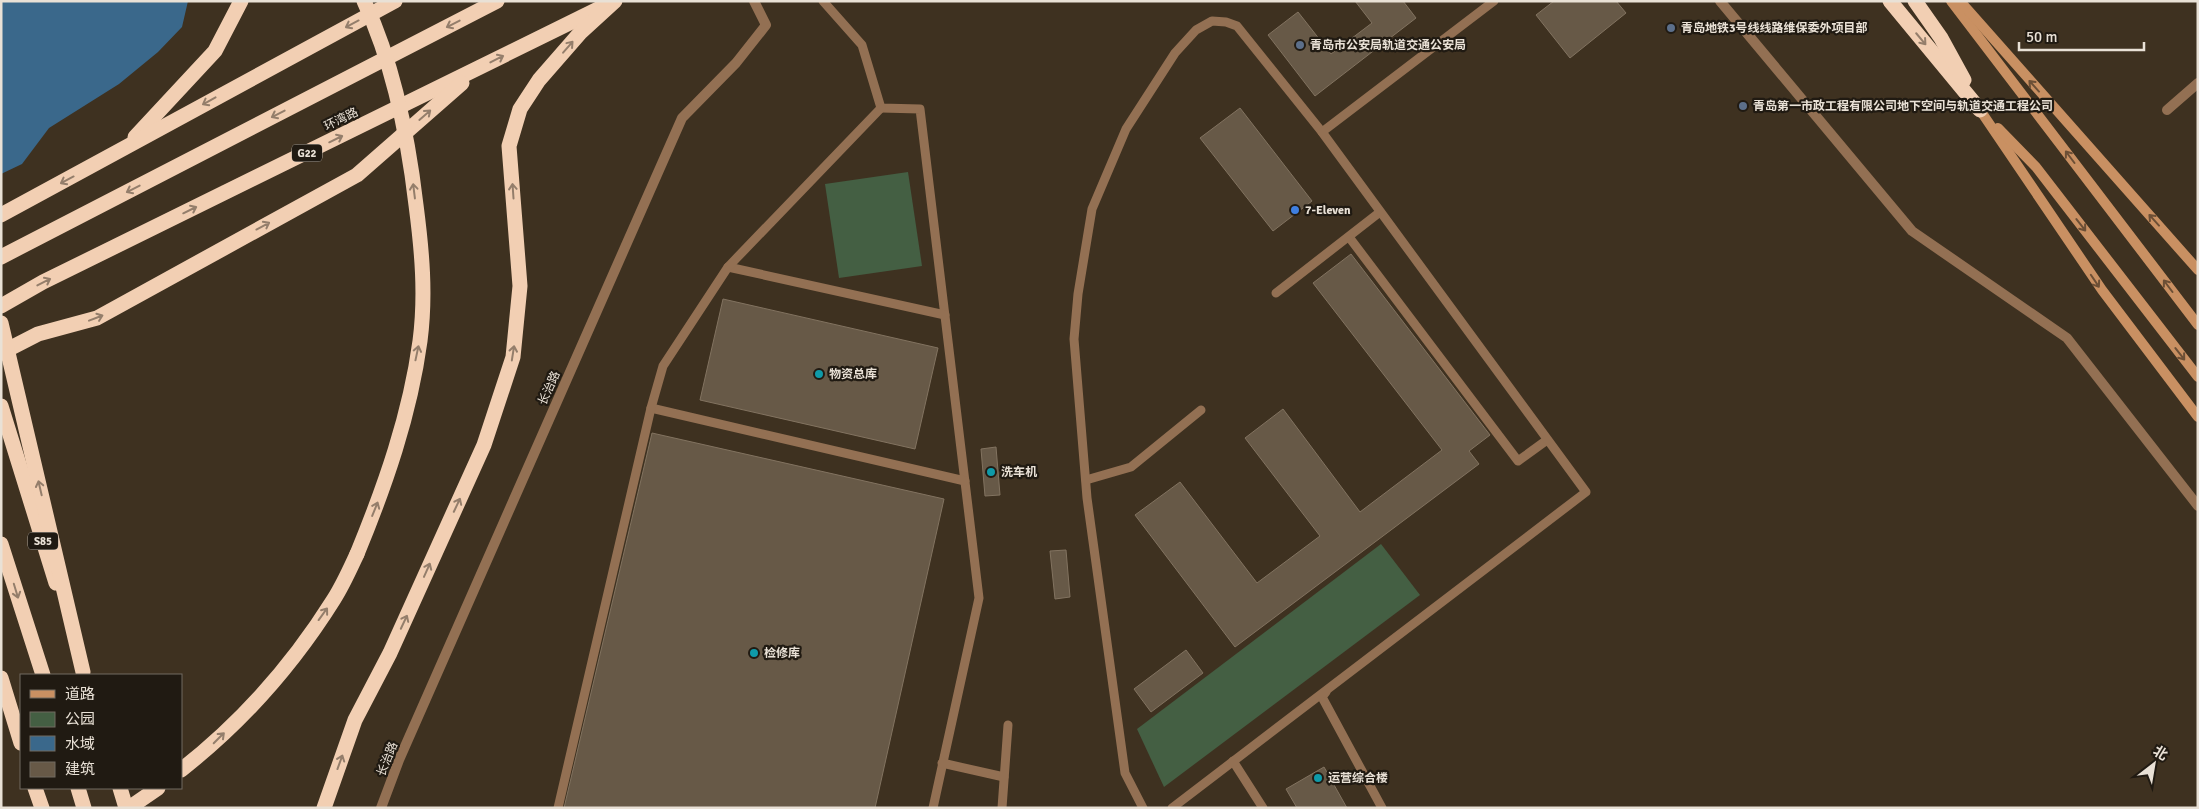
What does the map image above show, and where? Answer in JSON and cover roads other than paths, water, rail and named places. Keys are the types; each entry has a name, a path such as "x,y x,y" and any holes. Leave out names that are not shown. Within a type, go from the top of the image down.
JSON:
{"highway":[{"path":"182,769 209,748 252,706 296,652 335,598 357,554 380,498 403,424 420,341 424,281 413,182 405,132 391,73 376,27 364,1"},
{"path":"1,215 395,1"},
{"path":"1,257 496,1"},
{"path":"324,808 355,720 390,653 484,445 513,357 520,286 509,146 520,109 539,80 580,33 614,1"},
{"name":"环湾路","path":"1,306 43,282 614,1"},
{"path":"1890,1 1980,110"},
{"path":"1915,1 1941,38 1980,110"},
{"path":"123,150 215,51 240,3"},
{"path":"1,353 38,334 97,318 357,175 478,69"},
{"path":"1,323 84,674"},
{"name":"S85","path":"1,406 84,674"},
{"path":"1,544 42,674"},
{"path":"1,678 20,740"},
{"path":"35,789 42,808"},
{"path":"78,789 84,808"},
{"path":"120,789 128,808 156,789"}],"main road":[{"path":"1951,1 2198,325"},
{"path":"1960,1 2198,270"},
{"path":"1980,110 2102,290 2198,417"},
{"path":"1980,110 2036,167 2198,377"}],"street":[{"name":"长治路","path":"381,808 399,760 682,118 736,63 766,25 754,1"},
{"path":"1720,1 1912,231 2067,338 2198,506"},
{"path":"2167,110 2198,83"}],"lane":[{"path":"823,1 862,45 881,108"},
{"path":"1322,132 1494,1"},
{"path":"1143,808 1124,773 1086,480 1074,339 1078,294 1092,209 1126,129 1175,53 1196,30 1212,21 1226,22 1237,26 1322,132 1586,492 1172,808"},
{"path":"558,808 651,408 663,366 728,267 881,108 920,110 979,598 933,808"},
{"path":"1276,293 1380,212"},
{"path":"1348,237 1518,461 1547,440"},
{"path":"728,267 945,315"},
{"path":"651,408 965,481"},
{"path":"1086,480 1131,467 1201,410"},
{"path":"1329,688 1322,697 1382,808"},
{"path":"1002,808 1008,725"},
{"path":"1233,761 1262,808"},
{"path":"942,763 1004,777"}],"water":[{"path":"1,1 188,1 182,27 158,52 119,84 49,128 22,164 1,174"}],"place":[{"name":"青岛地铁3号线线路维保委外项目部","path":"1671,28"},
{"name":"青岛市公安局轨道交通公安局","path":"1300,45"},
{"name":"青岛第一市政工程有限公司地下空间与轨道交通工程公司","path":"1743,106"},
{"name":"7-Eleven","path":"1295,210"},
{"name":"物资总库","path":"819,374"},
{"name":"洗车机","path":"991,472"},
{"name":"检修库","path":"754,653"},
{"name":"运营综合楼","path":"1318,778"}]}
